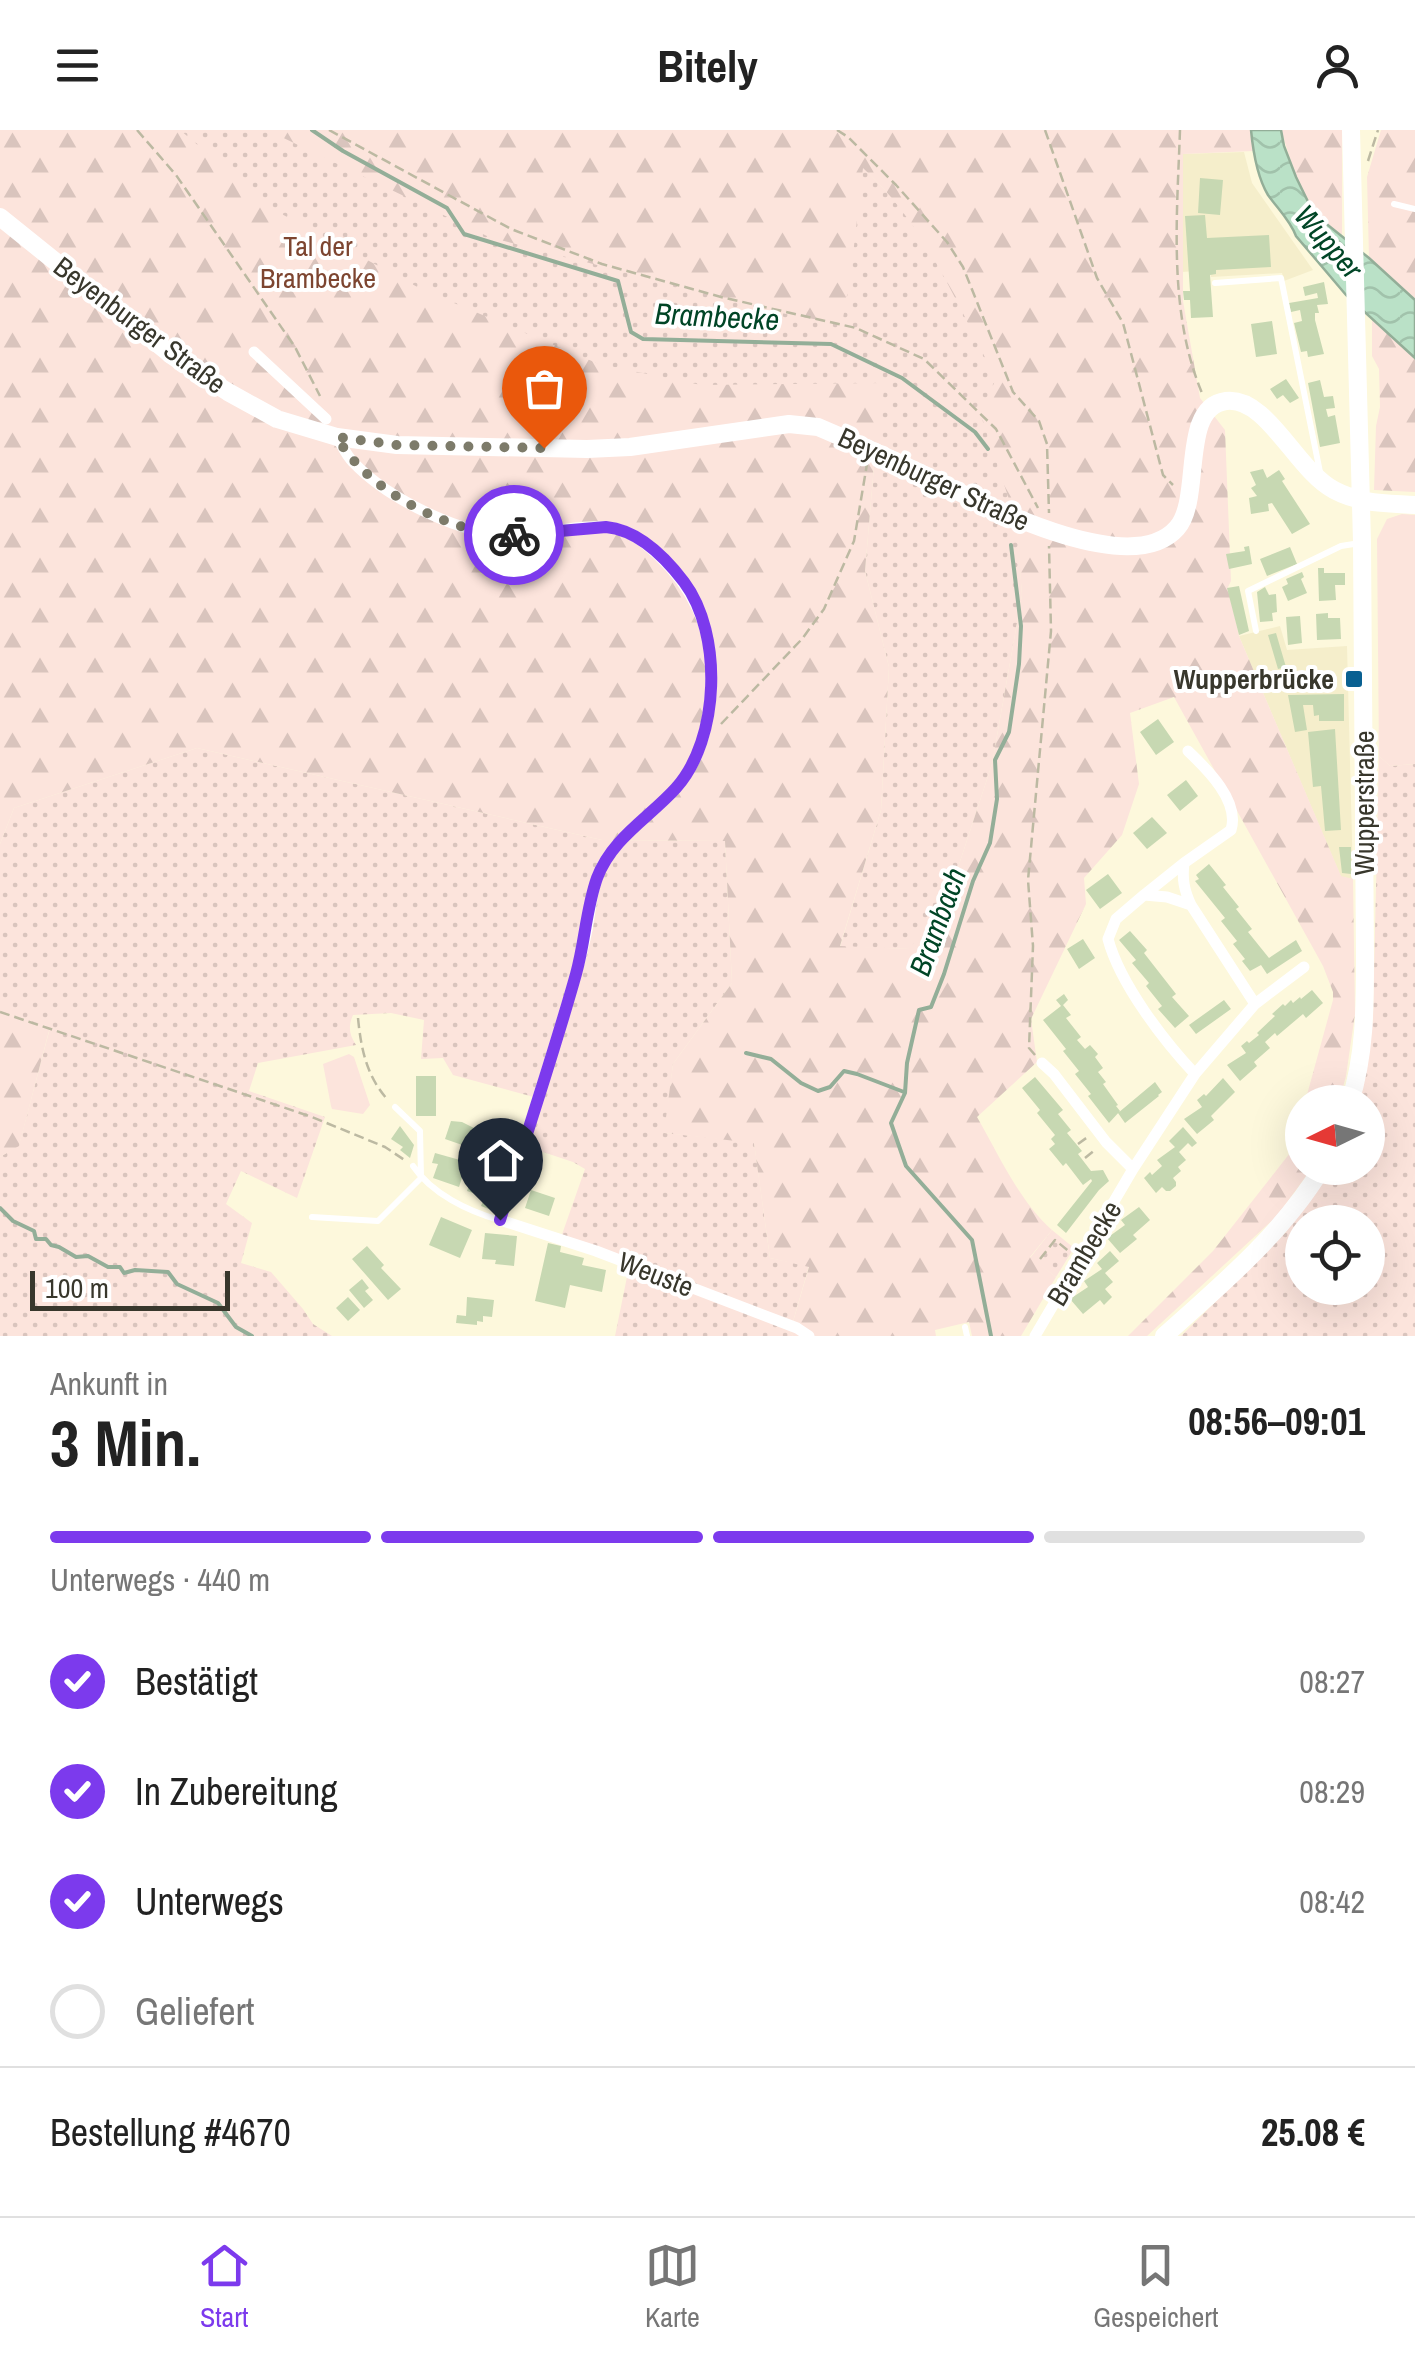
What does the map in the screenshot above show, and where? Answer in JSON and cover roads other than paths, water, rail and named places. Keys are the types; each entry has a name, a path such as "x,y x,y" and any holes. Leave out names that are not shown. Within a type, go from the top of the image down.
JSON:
{"main road":[{"name":"Wupperstraße","path":"1351,130 1362,542 1364,1026 1353,1085"},
{"name":"Beyenburger Straße","path":"0,217 201,375 278,419 337,437 397,445 608,448 789,424 818,426 976,502 1050,532 1111,545 1148,545 1164,540 1184,518 1198,430 1208,409 1229,401 1256,409 1322,481"},
{"path":"1322,481 1361,502 1415,505"},
{"path":"1164,1336 1266,1239 1310,1185"}],"street":[{"path":"254,352 326,418"},
{"path":"337,437 352,461 392,493 421,510 464,526 500,535 612,528 634,536 677,574 702,615 706,632 711,682 700,748 685,777 616,844 601,868 577,972 500,1220"},
{"path":"1188,751 1207,769 1230,804 1230,830 1116,920 1108,940 1122,973 1174,1052 1195,1074"},
{"path":"1184,863 1182,877 1190,905 1255,1004"},
{"path":"1144,895 1190,905"},
{"name":"Brambecke","path":"1035,1336 1195,1074 1255,1004 1304,967"},
{"name":"Brambecke","path":"1042,1064 1133,1170"},
{"name":"Weuste","path":"500,1220 596,1250 797,1328 808,1336"}],"lane":[{"path":"1394,204 1415,209"},
{"path":"1215,283 1281,278 1322,481"},
{"path":"1256,631 1248,591 1342,546 1362,542"},
{"path":"312,1217 378,1221 422,1178 420,1131 395,1107"},
{"name":"Weuste","path":"413,1166 422,1178 471,1212 500,1220"}],"water":[{"name":"Wupper","path":"1251,130 1281,130 1296,177 1314,214 1415,300 1415,358 1346,295 1296,236 1264,188"}],"waterway":[{"name":"Brambecke","path":"312,130 447,208 464,234 618,281 631,332 643,339 831,344 902,378 975,432 988,449"},
{"name":"Brambach","path":"991,1336 972,1240 906,1166 891,1123 905,1093 907,1063 919,1010 931,1007 973,881 990,843 997,799 995,760 1009,732 1019,664 1021,626 1011,545"},
{"path":"746,1053 771,1059 818,1091 830,1087 844,1071 904,1092"},
{"path":"0,1208 13,1221 34,1231 36,1239 46,1239 76,1257 88,1256 108,1267 120,1267 124,1273 168,1272 177,1284 218,1303 236,1327 252,1336"}],"place":[{"name":"Wupperbrücke","path":"1354,679"}],"park label":[{"name":"Tal der Brambecke","path":"318,262"}]}
